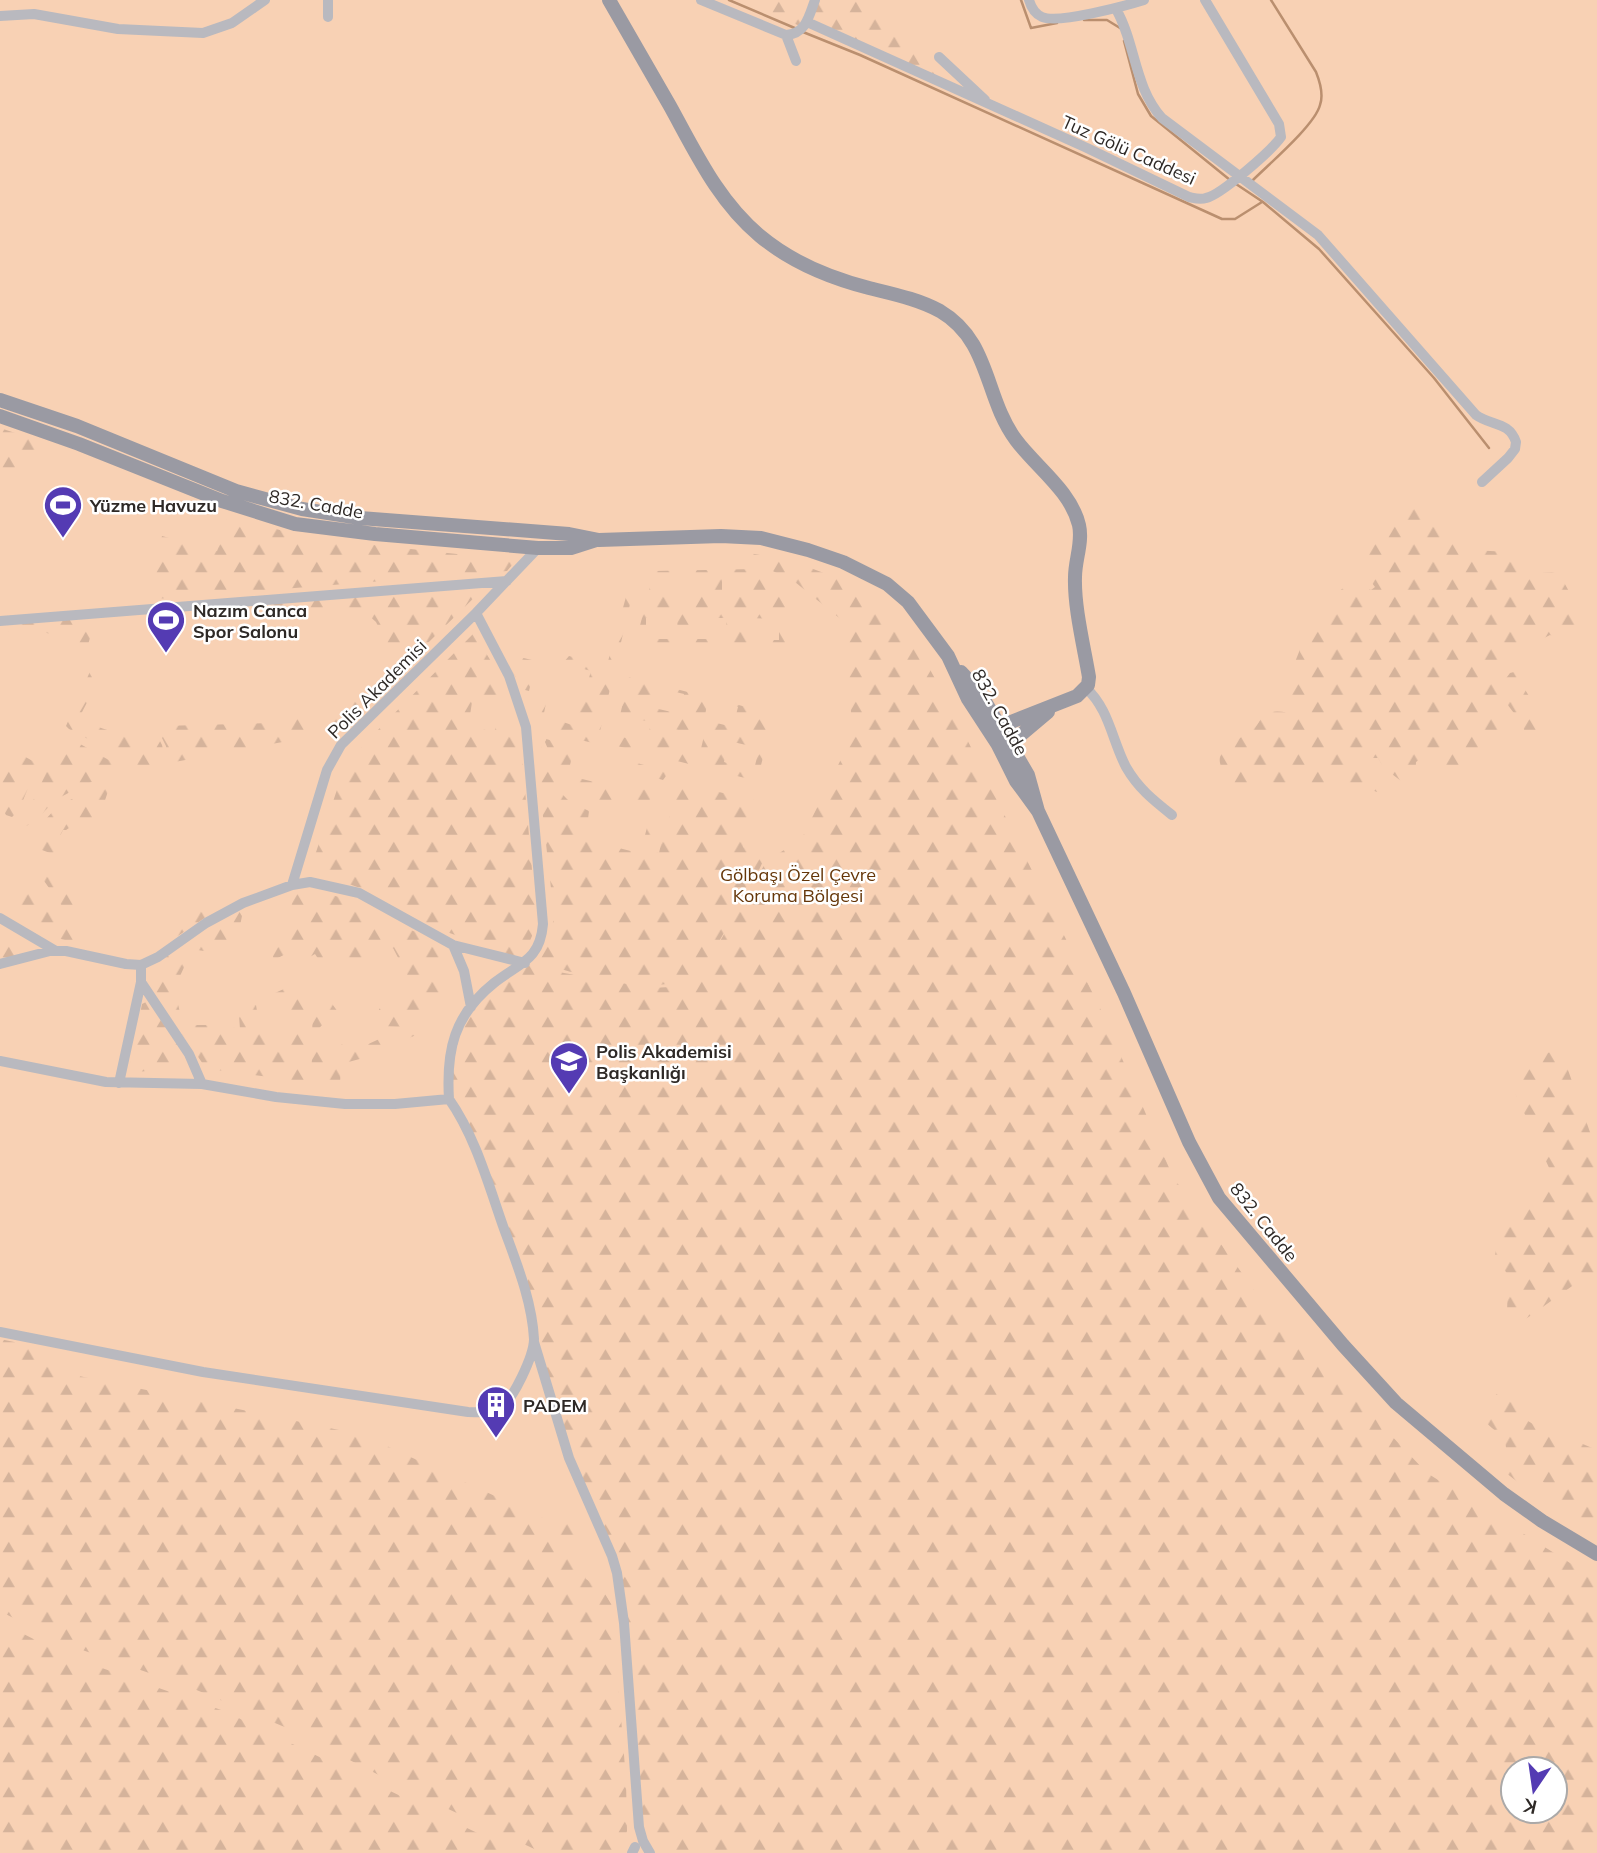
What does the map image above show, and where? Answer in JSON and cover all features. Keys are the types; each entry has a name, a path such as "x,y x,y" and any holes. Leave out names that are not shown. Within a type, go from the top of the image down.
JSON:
{"street":[{"path":"328,0 328,17"},
{"path":"609,0 671,108 698,162 728,202 759,236 788,256 825,274 932,307 952,319 969,336 986,370 1007,426 1026,453 1061,492 1077,517 1080,539 1074,577 1089,677 1086,688 1000,737"},
{"name":"Tuz Gölü Caddesi","path":"701,0 798,30 993,107 1189,197 1208,198 1240,182 1277,143 1281,130 1205,0"},
{"path":"796,61 798,30 815,0"},
{"path":"1028,0 1035,12 1045,18 1116,9 1144,0"},
{"path":"0,16 34,14 118,29 204,33 232,23 262,1"},
{"path":"1116,9 1126,28 1149,102 1173,127 1240,182 1305,224 1329,246 1476,415 1502,424 1511,431 1516,442 1513,453 1482,482"},
{"path":"939,57 993,107"},
{"name":"832. Cadde","path":"0,400 77,426 236,491 302,509 360,518 569,534 599,540 740,536 778,542 831,558 873,576 898,592 919,615 954,665 979,691 1016,781 1038,811 1128,1002 1195,1153 1209,1182 1230,1214 1396,1403 1504,1494 1597,1554"},
{"name":"832. Cadde","path":"0,416 222,501 295,524 538,548 570,548 599,540"},
{"path":"118,459 124,445"},
{"name":"Polis Akademisi","path":"292,885 327,770 337,751 538,548"},
{"path":"0,621 507,581"},
{"path":"476,613 513,685 528,735 544,914 539,944 525,963 492,984 471,1007 452,1041 447,1070 449,1099 467,1130 498,1211 520,1275 534,1342 569,1458 617,1573 624,1623 639,1828 650,1853"},
{"path":"1086,688 1098,698 1125,766 1144,793 1172,815"},
{"path":"0,964 57,951 78,951 126,964 141,965 158,957 225,913 264,894 310,882 359,893 453,945 525,963"},
{"path":"0,918 57,951"},
{"path":"453,945 464,971 471,1007"},
{"path":"118,1083 141,982 141,965"},
{"path":"141,982 189,1054 202,1084"},
{"path":"0,1060 118,1083 202,1084 276,1097 345,1104 395,1104 449,1099"},
{"path":"0,1332 192,1370 468,1412 493,1412 502,1408 520,1379 534,1342"}],"green space":[{"name":"Gölbaşı Özel Çevre Koruma Bölgesi","path":"0,0 1597,0 1597,1853 0,1853"},
{"path":"738,0 810,0 800,26"},
{"path":"818,0 871,0 866,4 929,69 937,61 969,90 811,20"},
{"path":"0,428 55,446 0,476"},
{"path":"1403,502 1419,504 1425,509 1426,519 1437,528 1451,530 1464,545 1481,550 1518,554 1521,563 1531,565 1540,573 1552,572 1560,575 1584,619 1555,637 1550,635 1535,640 1514,659 1498,666 1496,674 1497,682 1501,685 1510,673 1514,672 1542,717 1547,731 1541,733 1543,743 1537,749 1532,747 1520,721 1507,704 1502,709 1506,721 1498,735 1486,740 1479,760 1457,772 1456,778 1449,781 1439,771 1434,757 1428,753 1416,762 1415,783 1405,784 1384,768 1378,758 1369,758 1364,767 1364,775 1373,777 1382,786 1377,792 1364,787 1353,789 1336,780 1318,792 1265,781 1236,789 1221,767 1222,753 1271,712 1296,714 1297,710 1289,701 1290,680 1296,669 1299,641 1306,637 1312,627 1303,618 1305,612 1321,614 1328,610 1330,598 1350,583 1371,590 1375,587 1366,575 1374,562 1367,553 1369,540"},
{"path":"228,516 309,538 512,560 513,564 507,571 155,599 152,574 162,536 217,551"},
{"path":"728,549 792,561 853,584 901,617 954,713 1102,1012 1173,1177 1259,1297 1427,1473 1597,1580 1597,1853 650,1853 643,1841 617,1573 582,1490 494,1198 449,1099 448,1056 471,1007 525,963 564,973 650,988 671,987 695,977 705,967 766,862 802,838 853,735 843,621 795,582"},
{"path":"756,569 772,582 790,616 788,649 635,645 654,571","holes":["667,575 698,575 699,597 667,597","722,576 753,576 753,597 722,597","677,617 678,639 646,639 646,618","694,618 726,618 727,639 695,639","748,618 779,619 779,640 748,640"]},
{"path":"631,579 635,583 597,744 556,734 560,721 575,726 591,671 563,663 569,656 607,665"},
{"path":"485,587 337,732 169,763 166,746 158,730 162,726 271,723 337,712 377,667 384,654 376,622 367,614 356,610 195,620 176,616 172,612"},
{"path":"93,618 95,621 87,648 39,630 0,632 0,625"},
{"path":"474,633 507,688 509,701 505,706 497,697 476,697 472,702 469,722 477,728 494,732 496,727 519,722 535,904 532,936 525,952 519,958 433,927 374,893 310,870 345,766"},
{"path":"505,655 536,661 529,691 521,689"},
{"path":"92,667 98,669 93,691 81,714 83,720 119,733 156,733 166,763 135,768 66,726"},
{"path":"629,677 774,714 757,781 613,745","holes":["655,687 684,694 680,714 650,707","708,700 738,707 733,727 704,720","622,716 651,722 647,742 617,736","674,729 704,736 699,757 669,750","729,741 759,748 754,770 724,762"]},
{"path":"527,698 546,703 544,713 551,716 547,730 540,729 541,744 552,774 565,797 589,811 588,819 582,818 579,832 583,833 584,839 650,856 652,851 659,853 662,840 645,835 648,824 666,829 679,783 754,800 743,847 763,854 764,859 710,956 687,977 673,983 637,983 570,972 541,958 551,936 554,915 535,745 535,734 539,728"},
{"path":"64,735 125,769 59,798 26,826 22,824"},
{"path":"546,739 591,751 589,761 572,757 569,769 574,777 639,793 641,789 648,790 651,778 634,774 637,763 665,771 666,776 663,780 656,778 647,811 622,805 620,809 580,798 563,782"},
{"path":"0,749 16,757 22,755 38,764 19,810 12,817 6,815 1,806 5,792 0,784"},
{"path":"111,782 94,834 75,824 63,830 59,838 61,847 58,849 58,856 34,847 32,841 36,834 46,837 54,826 44,821 58,806 82,794 92,801 94,790"},
{"path":"30,853 57,862 56,869 59,870 60,877 81,875 82,880 75,886 78,913 69,916 32,864"},
{"path":"30,876 55,911 71,927 75,939 73,942 49,936 0,906 0,902"},
{"path":"304,889 362,902 370,906 366,913 392,932 397,925 420,934 436,948 443,978 440,997 418,1027 379,1026 379,1009 414,988 393,948 353,970 349,963 344,966 340,958 330,963 327,956 319,960 315,954 308,958 305,952 297,956 293,950 276,959 279,965 274,969 273,956 282,940 295,892"},
{"path":"196,898 209,915 151,954 147,947 188,921 183,915 185,909 191,910"},
{"path":"239,911 242,916 234,955 197,950 186,963 175,987 152,968 188,940"},
{"path":"0,929 32,946 33,949 0,960"},
{"path":"151,971 175,991 181,1017 192,1018 194,1025 221,1025 240,1029 238,1002 256,1005 257,1011 251,1013 253,1032 282,1038 297,1025 295,1011 273,1010 278,994 275,993 288,987 308,990 307,1082 217,1070 203,1064 157,998"},
{"path":"148,1001 183,1053 180,1066 132,1073 129,1071 142,1004"},
{"path":"330,1001 338,1012 312,1036 313,1006"},
{"path":"359,1034 364,1046 388,1035 416,1035 367,1057 341,1064 340,1084 311,1084 312,1055 324,1044 331,1051"},
{"path":"1551,1052 1562,1053 1597,1152 1597,1281 1591,1285 1575,1284 1513,1328 1503,1332 1502,1325 1507,1315 1508,1275 1495,1256 1497,1240 1555,1181 1507,1075 1524,1058"},
{"path":"0,1339 47,1349 65,1370 79,1376 363,1435 540,1517 552,1521 572,1519 580,1565 586,1579 604,1592 612,1605 626,1780 627,1831 621,1849 616,1853 543,1853 416,1794 287,1728 187,1686 59,1642 0,1611"},
{"path":"1502,1388 1528,1421 1546,1432 1559,1434 1597,1450 1597,1535 1555,1506 1559,1492 1535,1477 1524,1487 1501,1469 1506,1445 1482,1419 1493,1398"},
{"path":"0,1622 65,1655 224,1711 519,1853 0,1853"}],"waterway":[{"path":"729,0 797,29"},
{"path":"1021,0 1031,28 1057,23"},
{"path":"1253,180 1310,123 1322,97 1316,72 1271,0"},
{"path":"1084,20 1107,20 1120,28"},
{"path":"803,32 860,55 1222,219 1235,219 1262,202"},
{"path":"1124,41 1138,94 1151,116 1230,180"},
{"path":"1236,184 1263,202 1319,249 1434,378 1489,448"}],"place":[{"name":"Yüzme Havuzu","path":"63,539"},
{"name":"Nazım Canca Spor Salonu","path":"166,654"},
{"name":"Polis Akademisi Başkanlığı","path":"569,1095"},
{"name":"PADEM","path":"496,1439"}]}
